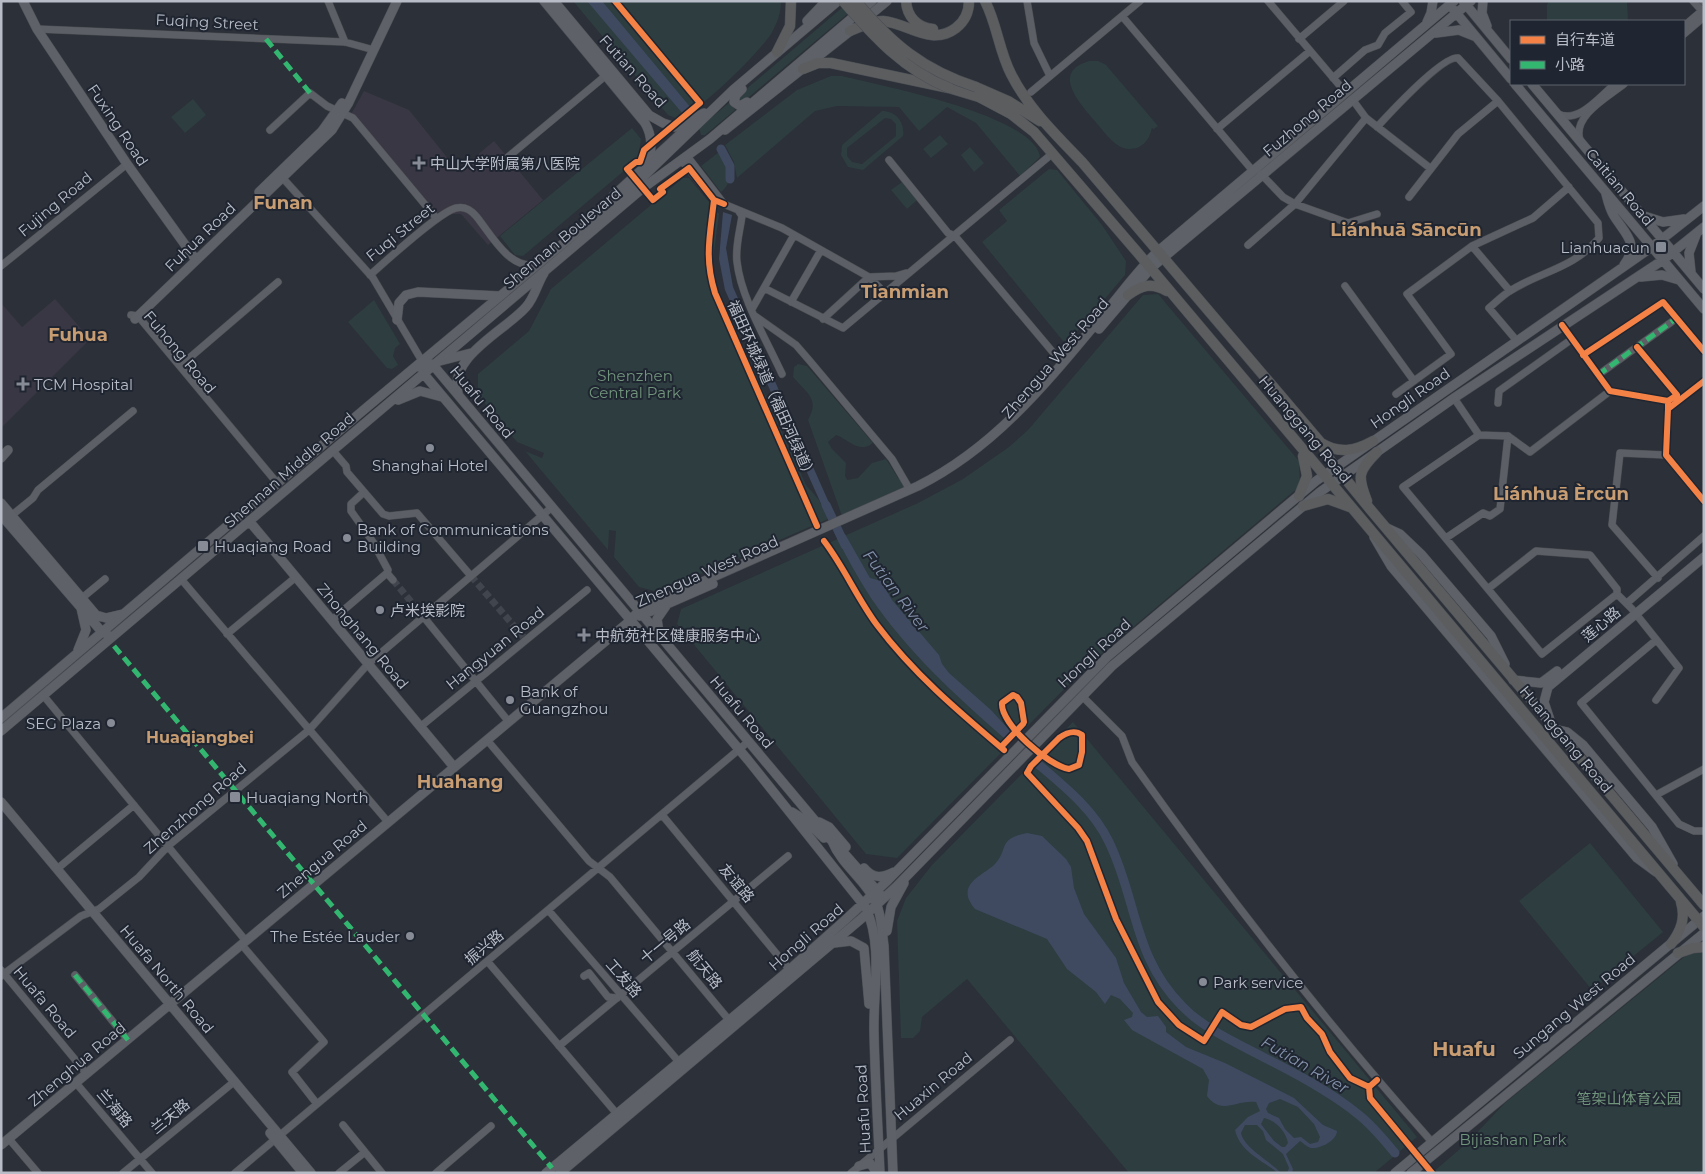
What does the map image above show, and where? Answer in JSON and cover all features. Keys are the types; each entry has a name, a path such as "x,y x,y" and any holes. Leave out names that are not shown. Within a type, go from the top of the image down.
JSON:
{"highway":[{"path":"778,52 788,31 791,1"},
{"name":"Huanggang Road","path":"843,1 898,59 923,76 949,88 972,90 1020,120 1053,153 1661,877 1702,922"},
{"path":"856,1 884,33 908,54 939,74 972,90 1008,101 1047,126"},
{"path":"906,1 908,11 913,20 929,29 948,26 956,20 969,1"},
{"name":"Huanggang Road","path":"985,1 995,24 1006,63 1021,92 1047,126 1082,162 1321,442 1335,466 1370,509 1645,838 1704,905"},
{"path":"994,1 995,24"},
{"path":"850,31 881,21 922,34 939,36 958,27 964,9"},
{"path":"803,69 822,62 949,88"},
{"path":"1128,295 1148,284 1156,285 1170,292"},
{"path":"1321,442 1332,450 1345,451 1373,441"},
{"path":"1298,496 1305,484 1307,474 1303,456 1305,453 1302,448"},
{"path":"1370,509 1360,476 1362,469 1377,452"},
{"path":"1303,506 1328,499 1352,508"},
{"path":"1686,883 1704,892"},
{"path":"1671,944 1681,928 1683,920 1680,898"},
{"path":"1678,953 1693,948 1704,948"}],"main road":[{"name":"Fuxing Road","path":"23,1 37,29 127,164 194,258"},
{"name":"Fuhua Road","path":"135,317 280,175 340,112 391,1"},
{"name":"Fuhua Road","path":"371,48 397,1"},
{"name":"Futian Road","path":"544,1 650,115 666,125 679,126 704,113"},
{"name":"Futian Road","path":"554,1 648,128 651,154 647,163"},
{"path":"778,52 826,1"},
{"name":"Shennan Boulevard","path":"433,365 544,266 602,211 644,176 717,105 838,1"},
{"name":"Shennan Boulevard","path":"422,361 500,296 544,266 653,180 710,139 758,96 872,1"},
{"path":"710,139 731,128 888,1"},
{"path":"1433,1 1423,35 1450,29 1468,32 1478,39"},
{"path":"1483,1 1482,13 1491,35"},
{"path":"1450,3 1456,13 1510,78"},
{"name":"Fuzhong Road","path":"1423,35 1450,3"},
{"path":"1466,3 1510,58"},
{"name":"Fuzhong Road","path":"1160,255 1423,35 1456,13 1466,3"},
{"path":"758,96 740,106 733,99 751,82 759,68"},
{"name":"Caitian Road","path":"1516,85 1704,309"},
{"name":"Caitian Road","path":"1533,85 1704,289"},
{"path":"602,211 614,194 647,163 704,113 717,105"},
{"path":"1605,191 1613,216 1629,235 1631,242 1630,256 1625,264 1613,275"},
{"name":"Hongli Road","path":"556,1172 617,1114 866,908 874,894 1107,657 1298,496 1335,466 1662,240 1704,206"},
{"path":"1641,214 1655,221 1668,223 1685,218 1695,212"},
{"path":"1694,277 1688,260 1694,237 1702,228"},
{"name":"Hongli Road","path":"866,908 877,904 913,870 1116,663 1303,506 1342,475 1454,398 1662,260 1702,228"},
{"name":"Zhengua West Road","path":"641,612 668,604 824,532 947,470 992,438 1024,408 1148,266 1160,255"},
{"path":"459,396 456,382 459,371 473,352 527,307 544,266"},
{"name":"Zhengua West Road","path":"851,519 933,485 996,442 1027,413 1128,295 1148,266"},
{"path":"1624,284 1653,275 1666,275 1680,280"},
{"path":"398,320 398,303 412,292 475,293 500,296"},
{"path":"1573,302 1580,313"},
{"path":"433,365 473,352"},
{"name":"Huafu Road","path":"879,1172 874,1032 876,984 873,933 866,908 788,809 424,373 422,361 433,365 815,820 832,842 840,858 874,894 884,946 892,1171"},
{"name":"Shennan Middle Road","path":"1,718 422,361"},
{"name":"Shennan Middle Road","path":"1,731 334,452 384,406 433,365"},
{"path":"384,406 420,390 432,392 447,401"},
{"path":"1,458 8,450"},
{"path":"1,503 81,602 102,632 109,635 118,633"},
{"path":"1,515 81,602 96,615 106,618 126,613"},
{"name":"Zhonghang Road","path":"250,522 454,767"},
{"name":"Zhengua West Road","path":"631,620 641,612 824,532"},
{"name":"莲心路","path":"1511,678 1533,684 1546,680 1631,608 1704,550"},
{"name":"莲心路","path":"1553,727 1544,702 1548,687 1631,608 1704,557"},
{"path":"74,656 86,630 81,602"},
{"path":"660,634 657,619 668,604"},
{"name":"Zhengua Road","path":"168,1007 631,620"},
{"name":"Huafa North Road","path":"1,802 90,912"},
{"name":"Huafa North Road","path":"1,809 90,912 277,1137 311,1173"},
{"name":"Huafu Road","path":"788,809 805,820 824,838 832,842"},
{"path":"815,820 829,827 870,875 882,877 898,870"},
{"path":"884,946 890,907 913,870"},
{"name":"Huafu Road","path":"874,894 885,897"},
{"name":"Hongli Road","path":"556,1172 831,944 857,916"},
{"name":"Huafu Road","path":"857,916 867,932 870,969 876,984 886,1036"},
{"name":"Sungang West Road","path":"1396,1173 1671,944 1702,922"},
{"name":"Sungang West Road","path":"1412,1173 1704,933"},
{"path":"831,944 851,941 864,948 869,1009 874,1032"},
{"name":"Zhenghua Road","path":"4,1141 168,1007"},
{"path":"1442,1134 1449,1142"},
{"name":"Huafa North Road","path":"277,1137 303,1173"},
{"name":"Sungang West Road","path":"1390,1173 1416,1156"},
{"path":"859,1166 870,1163 879,1172 892,1171"}],"street":[{"path":"328,1 345,42"},
{"path":"1027,1 1034,43 1050,76"},
{"path":"1031,92 1140,1"},
{"path":"1268,1 1366,118 1430,168"},
{"path":"1299,39 1344,1"},
{"path":"1333,78 1366,50 1378,46 1385,33 1411,12 1402,1"},
{"path":"1694,1 1703,13"},
{"path":"1685,25 1703,13"},
{"path":"1685,33 1703,13"},
{"path":"1122,16 1217,129 1257,173 1283,197 1295,204 1348,223 1377,214"},
{"name":"Fuqing Street","path":"37,29 345,42 371,48"},
{"path":"1217,129 1310,51"},
{"path":"1377,127 1415,87 1455,57 1463,61 1498,101 1598,224 1599,238 1562,268 1510,291 1489,308 1517,341"},
{"path":"508,157 609,73"},
{"path":"1581,143 1579,126 1585,112 1614,85"},
{"path":"1557,114 1571,117 1585,112 1623,85"},
{"path":"270,130 310,93 322,104 354,118 437,219"},
{"path":"1408,197 1458,134 1498,101"},
{"path":"1248,245 1295,204 1366,118"},
{"path":"764,288 843,328 1053,153"},
{"path":"684,158 719,201 794,235 869,277 885,291 891,289"},
{"path":"889,160 948,233 954,236 1062,363"},
{"name":"Fujing Road","path":"1,266 127,164"},
{"path":"280,175 370,275 422,361"},
{"path":"1396,394 1451,354 1408,294 1472,246 1533,218 1569,187"},
{"name":"Fuqi Street","path":"370,275 437,219 455,208 469,210 513,260 529,266 544,266"},
{"path":"738,210 742,216 737,261 738,273 782,374"},
{"path":"754,312 764,288 794,235"},
{"path":"1472,246 1510,291"},
{"path":"791,302 821,250"},
{"path":"823,319 869,277 901,275 911,271"},
{"path":"879,299 881,293 879,282 886,277"},
{"path":"886,277 892,282 891,289"},
{"path":"180,366 278,282"},
{"path":"1345,286 1414,381"},
{"path":"1583,355 1663,302 1704,351"},
{"path":"754,312 796,345 892,459 910,490"},
{"name":"Fuhong Road","path":"135,317 180,366 277,485"},
{"name":"Fuhong Road","path":"135,317 277,485"},
{"path":"1598,374 1677,318"},
{"path":"1562,325 1610,391 1668,405 1704,381"},
{"path":"1498,403 1499,391 1572,338"},
{"path":"1637,347 1677,395 1668,405 1666,455 1704,501"},
{"path":"1508,436 1530,452 1610,391"},
{"path":"1454,398 1479,434"},
{"path":"12,516 33,498 38,490 133,411"},
{"path":"1515,441 1508,436 1479,434 1403,487 1542,654 1617,594"},
{"path":"1446,538 1483,512 1490,516 1500,509 1508,436"},
{"path":"334,452 346,466 347,472 385,515 417,513 471,576"},
{"path":"1658,578 1612,525 1620,453 1666,455"},
{"path":"364,492 350,507 376,547 388,570 387,573 393,580"},
{"name":"Zhenzhong Road","path":"2,974 90,912 99,909 138,877 168,846 309,730 368,664 552,507"},
{"path":"1631,608 1658,578 1704,536"},
{"path":"1489,588 1536,550 1590,555 1616,589 1617,594 1631,608 1679,668 1656,700"},
{"path":"332,620 387,573"},
{"path":"227,634 296,577"},
{"path":"81,602 106,579"},
{"path":"181,580 388,822"},
{"name":"Hangyuan Road","path":"420,727 587,590"},
{"path":"418,610 508,722"},
{"path":"1655,640 1581,703 1679,824 1694,831 1704,831"},
{"path":"44,695 168,846 324,1042 292,1072 317,1104"},
{"path":"1082,696 1122,736 1132,762 1260,936 1377,1080 1432,1142"},
{"path":"487,740 589,861 600,868"},
{"name":"振兴路","path":"234,1173 749,742"},
{"path":"1656,795 1704,769"},
{"path":"57,869 134,805"},
{"name":"友谊路","path":"662,816 790,969"},
{"name":"十一号路","path":"559,1046 788,856"},
{"name":"航天路","path":"600,868 729,1020"},
{"name":"工发路","path":"549,911 619,997 679,1062"},
{"path":"488,962 617,1114"},
{"path":"584,976 589,973 608,997 619,997"},
{"name":"Huafa Road","path":"2,974 87,1074"},
{"path":"75,975 128,1040"},
{"name":"Huaxin Road","path":"851,1173 1010,1040"},
{"name":"兰海路","path":"76,1083 152,1173"},
{"name":"兰天路","path":"123,1173 232,1083"},
{"path":"343,1126 382,1173"},
{"path":"436,1173 491,1126"},
{"path":"4,1141 38,1173"},
{"path":"339,1173 365,1152"}],"shaded area":[{"name":"中山大学附属第八医院","path":"364,91 409,110 458,171 494,141 543,200 488,245 461,214 450,214 437,224 349,118"},
{"name":"TCM Hospital","path":"55,299 90,339 1,428 1,303 22,327"}],"green space":[{"path":"573,1 781,1 777,22 764,43 742,68 714,94 688,114 678,119 668,115"},
{"path":"850,1 863,1 743,102 739,103 738,96"},
{"path":"1549,1 1627,1 1628,20 1547,20 1547,5"},
{"path":"1089,61 1098,61 1106,65 1158,126 1154,129 1152,128 1148,139 1139,147 1131,149 1118,146 1107,136 1076,96 1070,80 1072,72 1078,66"},
{"path":"831,76 842,76 919,95 985,115 1012,128 1032,142 1040,157 1020,176 976,123 947,107 919,131 899,107 837,106 815,111 737,178 734,162 725,145 797,90"},
{"path":"193,99 206,115 185,133 171,117"},
{"path":"730,102 735,110 705,135 701,135 699,128"},
{"path":"882,111 895,115 903,126 903,136 863,170 848,167 841,155 842,145","holes":["885,118 891,119 896,124 896,136 862,164 852,162 847,156 847,148"]},
{"path":"632,128 641,139 638,159 523,256 515,255 500,236"},
{"path":"940,135 948,144 931,158 923,149"},
{"path":"970,147 984,163 974,172 961,155"},
{"path":"719,152 729,173 728,183 721,192 701,166"},
{"path":"1049,169 1057,170 1102,225 1126,261 1125,275 1070,340 1063,341 982,242 1007,221 999,210"},
{"name":"Shenzhen Central Park","path":"683,178 689,178 719,214 711,275 806,485 819,500 828,519 659,592 639,587 614,557 616,531 609,530 608,550 525,451 542,458 544,453 517,442 478,395 478,374 529,331 551,289"},
{"path":"902,182 917,200 907,209 891,190"},
{"path":"1158,294 1299,461 1300,486 1088,665 897,858 866,854 677,624 681,609 918,503 963,479 1009,447 1028,430 1143,295"},
{"path":"374,300 400,344 395,348 393,356 398,365 392,369 387,368 348,322"},
{"path":"798,364 807,366 873,443 868,446 858,447 836,435 828,442 832,449 846,463 845,476 847,480 858,478 872,463 886,459 898,478 907,484 906,488 842,516 808,420 813,406 812,401 807,392 793,377 794,367"},
{"path":"1073,722 1417,1137 1374,1173 1129,1173 967,979 922,1017 920,1031 913,1038 901,1038 897,921 906,898 932,865"},
{"path":"1590,843 1663,932 1592,990 1519,901"},
{"name":"笔架山体育公园","path":"1704,949 1704,1173 1432,1173 1467,1143 1505,1103 1689,953"}],"water":[{"path":"587,1 602,1 691,108 683,114"},
{"path":"723,212 732,215 726,248 733,287 834,514 827,517 725,290 719,259"},
{"path":"845,534 870,578 881,581 892,600 939,655 942,664 949,673 991,710 1011,732 1004,738 916,655 885,618 862,583 837,538"},
{"path":"1027,833 1042,836 1066,859 1071,867 1074,888 1084,914 1116,958 1124,983 1141,1012 1147,1017 1158,1016 1166,1027 1166,1032 1186,1047 1225,1063 1294,1098 1323,1125 1337,1131 1334,1138 1328,1143 1315,1148 1311,1148 1300,1141 1286,1154 1293,1169 1292,1173 1287,1173 1289,1168 1283,1154 1266,1140 1263,1131 1257,1125 1245,1125 1241,1133 1243,1139 1281,1173 1278,1173 1247,1150 1238,1138 1235,1130 1248,1117 1260,1111 1256,1102 1224,1106 1213,1102 1207,1096 1209,1080 1203,1069 1132,1030 1124,1020 1132,1017 1133,1013 1120,999 1111,995 1105,1004 1096,992 1067,969 1047,939 975,909 969,900 969,887 978,877 995,864 1007,841","holes":["1280,1099 1298,1107 1314,1124 1320,1137 1318,1142 1310,1144 1301,1137 1294,1138 1285,1129 1279,1118 1268,1113 1266,1109 1269,1103","1264,1118 1272,1121 1282,1130 1288,1143 1285,1147 1274,1141 1261,1124"]}],"waterway":[{"name":"Futian River","path":"721,149 730,166 730,179"},
{"name":"Futian River","path":"826,505 845,545"},
{"name":"Futian River","path":"1038,764 1078,799 1103,830 1118,863 1145,948 1154,968 1166,987 1182,1006 1211,1029 1301,1077 1337,1099 1369,1124 1395,1153"}],"tunnel":[{"path":"471,576 526,640"},
{"path":"393,580 418,610"}],"marked path":[{"path":"266,39 310,93"},
{"path":"1598,375 1677,318"},
{"path":"114,646 552,1168"},
{"path":"75,975 128,1040"}],"cycle path":[{"path":"615,1 700,103 644,150 640,162 636,162 627,169 653,200 663,192 660,189 689,168 714,200 724,204"},
{"name":"福田环城绿道（福田河绿道）","path":"714,200 709,257 715,293 817,526"},
{"path":"1583,355 1663,302 1704,351"},
{"path":"1562,325 1610,391 1668,401 1668,409"},
{"path":"1637,347 1677,395 1668,401"},
{"path":"1704,381 1668,409 1666,455 1704,501"},
{"path":"824,541 870,615 891,643 937,691 1004,750"},
{"path":"1001,747 1023,724 1024,722 1021,703 1013,695 1002,703 1003,712 1009,722 1017,732 1027,743 1038,752 1050,760 1060,766 1069,769 1079,765 1082,752 1082,735 1070,732 1059,738 1031,766 1027,773 1078,828 1087,841 1116,919 1158,1002 1179,1025 1204,1041 1222,1012 1241,1025 1251,1027 1285,1009 1301,1007 1307,1018 1322,1034 1330,1052 1350,1078 1369,1087"},
{"path":"1377,1080 1369,1087 1370,1098 1432,1173"}],"place":[{"name":"中山大学附属第八医院","path":"419,163"},
{"name":"Lianhuacun","path":"1661,247"},
{"name":"TCM Hospital","path":"23,384"},
{"name":"Shanghai Hotel","path":"430,448"},
{"name":"Bank of Communications Building","path":"347,538"},
{"name":"Huaqiang Road","path":"203,546"},
{"name":"卢米埃影院","path":"380,610"},
{"name":"中航苑社区健康服务中心","path":"584,635"},
{"name":"Bank of Guangzhou","path":"510,700"},
{"name":"SEG Plaza","path":"111,723"},
{"name":"Huaqiang North","path":"235,797"},
{"name":"The Estée Lauder","path":"410,936"},
{"name":"Park service","path":"1203,982"}],"district":[{"name":"Funan","path":"283,203"},
{"name":"Liánhuā Sāncūn","path":"1406,230"},
{"name":"Tianmian","path":"905,292"},
{"name":"Fuhua","path":"78,335"},
{"name":"Liánhuā Èrcūn","path":"1561,494"},
{"name":"Huaqiangbei","path":"200,737"},
{"name":"Huahang","path":"460,782"},
{"name":"Huafu","path":"1464,1049"}],"park label":[{"name":"Bijiashan Park","path":"1513,1139"}]}
